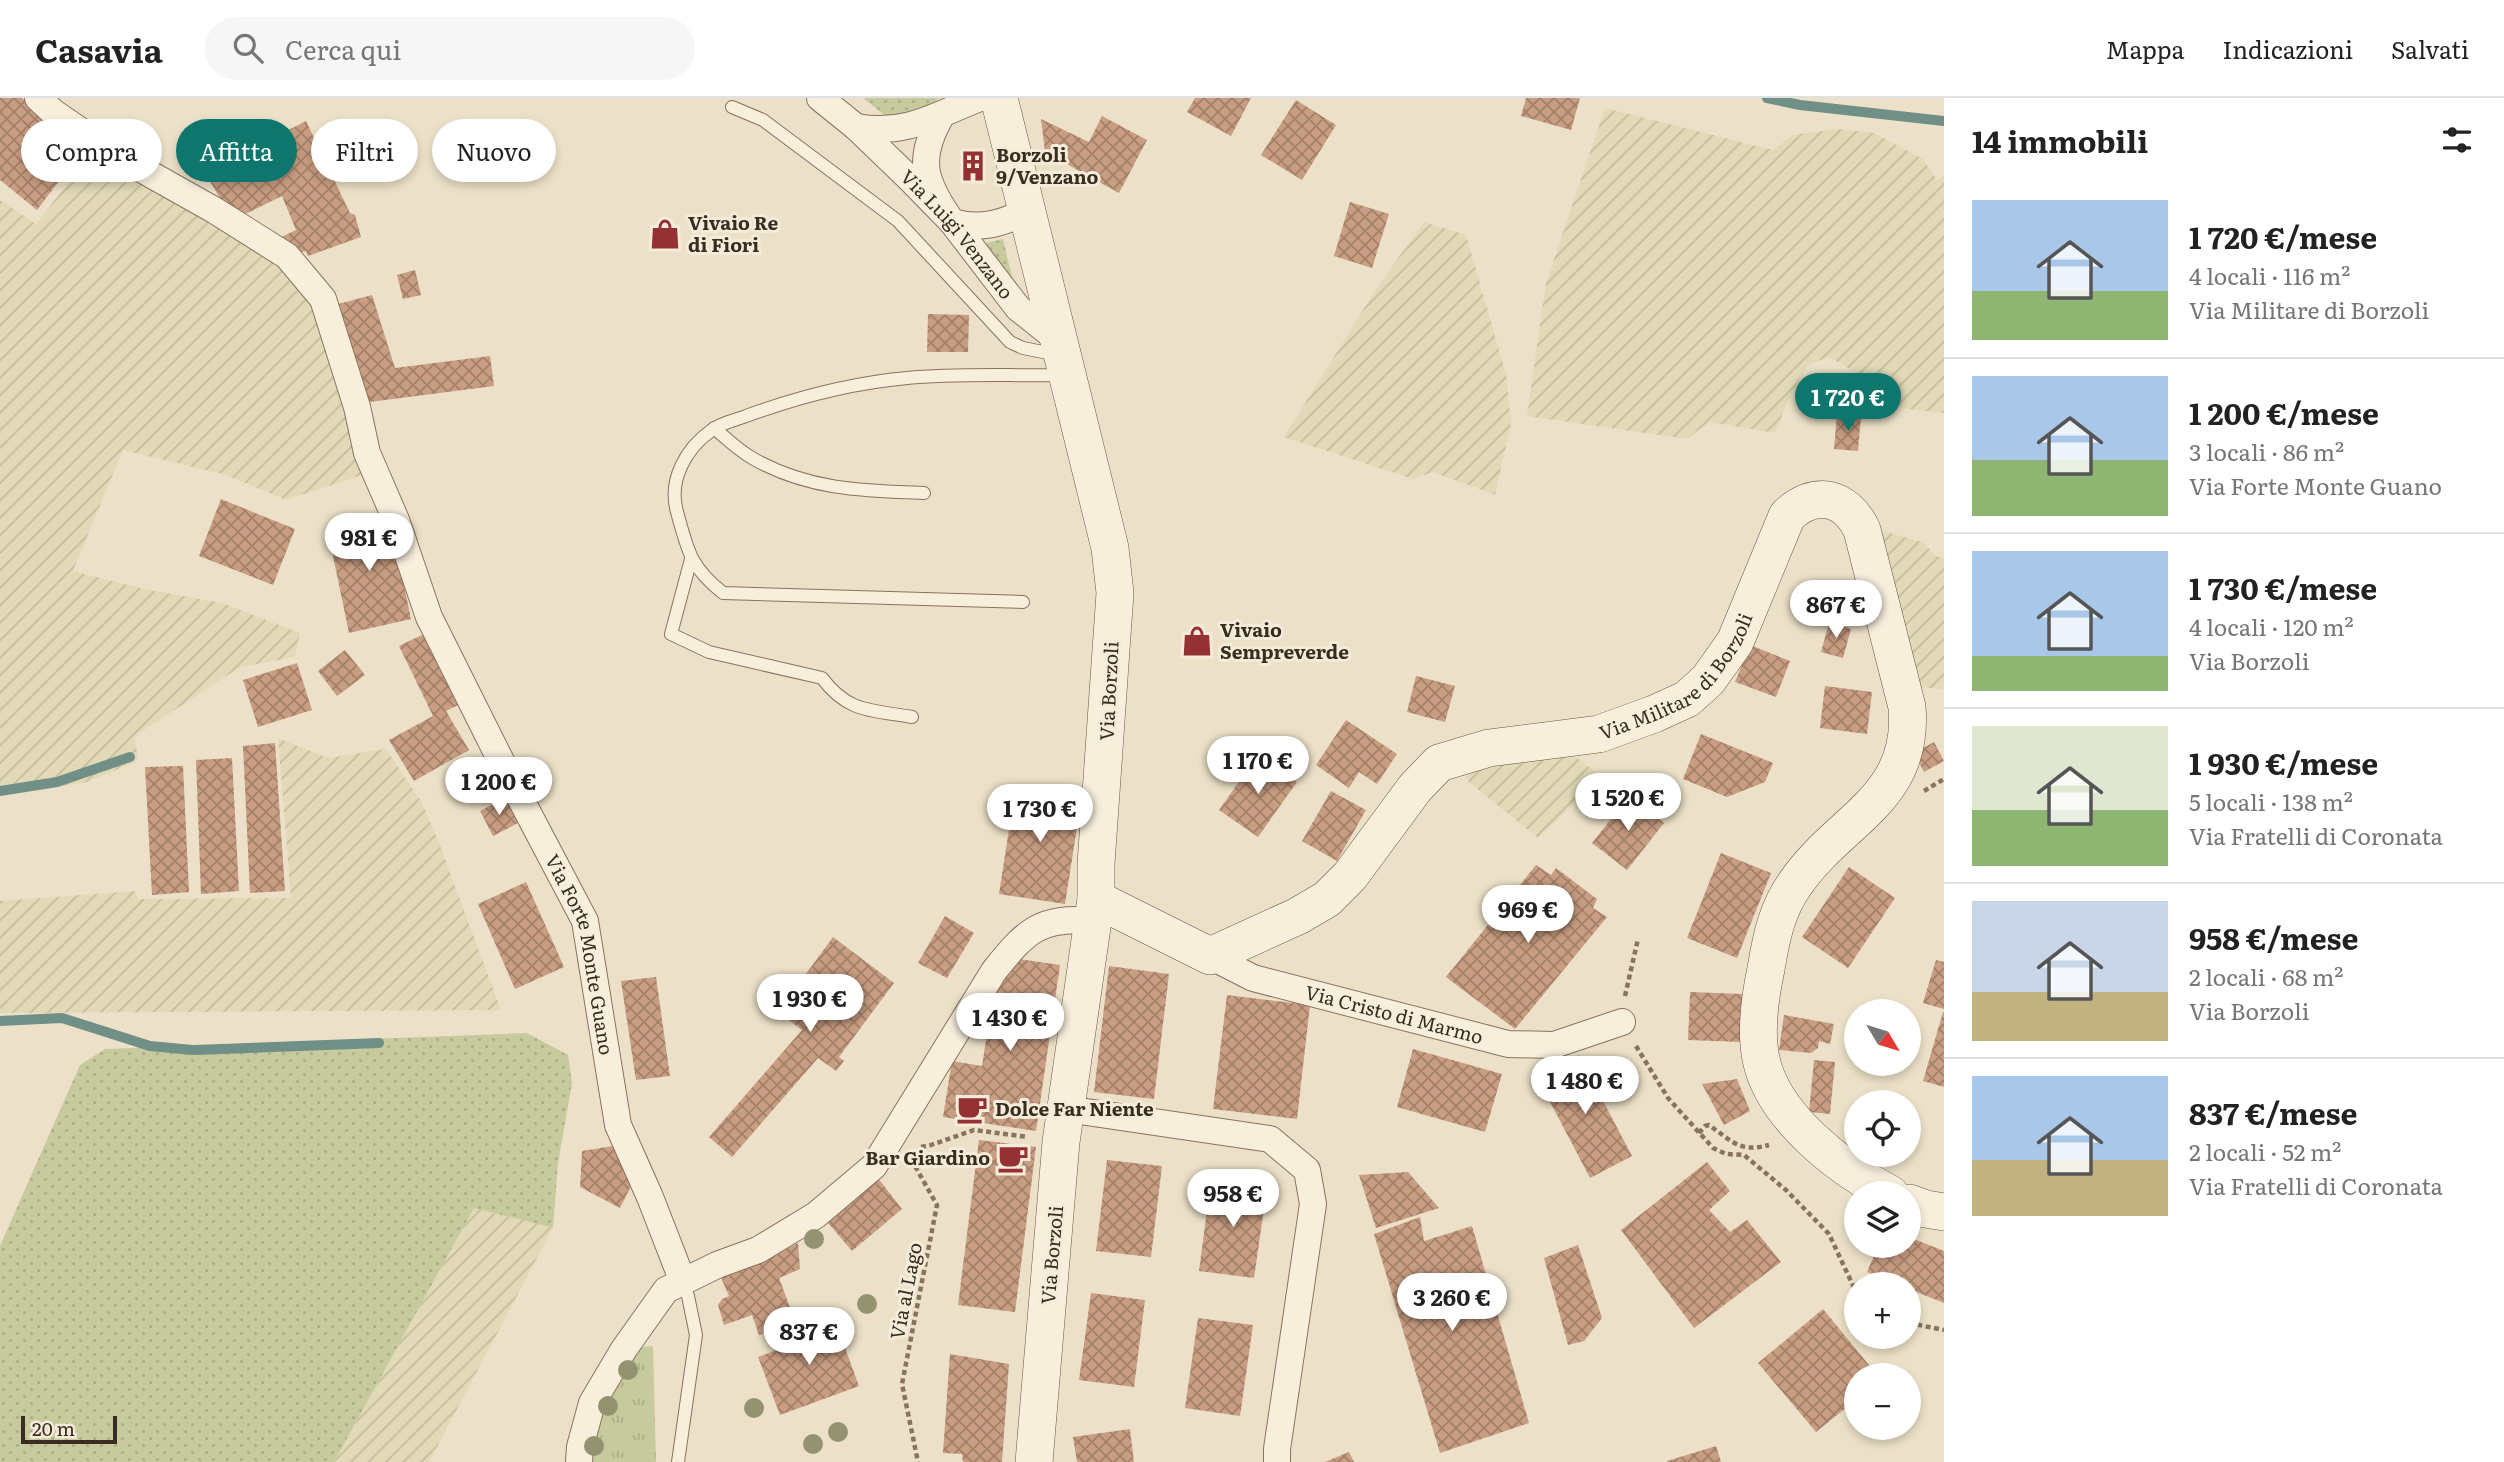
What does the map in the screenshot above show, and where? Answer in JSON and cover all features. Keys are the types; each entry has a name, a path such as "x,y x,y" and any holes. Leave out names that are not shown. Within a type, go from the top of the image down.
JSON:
{"street":[{"name":"Via Forte Monte Guano","path":"38,98 53,112 111,152 214,210 287,256 323,299 357,407 368,453 396,520 429,617 585,921 618,1125 683,1282"},
{"name":"Via Luigi Venzano","path":"820,98 856,127 952,222 1018,308 1062,357"},
{"path":"856,127 888,130 923,123 980,98"},
{"name":"Via Borzoli","path":"999,98 1110,548 1115,593 1095,910 1063,1125 1034,1462"},
{"path":"941,116 929,138 926,160 936,199 952,222 985,227 1027,211"},
{"name":"Via Militare di Borzoli","path":"1210,956 1298,916 1327,899 1350,876 1415,788 1438,763 1489,748 1600,734 1687,699 1708,680 1735,642 1787,516 1796,507 1809,501 1822,499 1835,502 1847,508 1862,530 1908,707 1909,733 1897,772 1891,781 1796,882 1786,898 1773,933 1761,991 1760,1057 1767,1079 1802,1132 1870,1181"},
{"path":"579,1462 580,1447 592,1403 624,1349 666,1290 717,1265 758,1250 816,1215 898,1145 994,971 1021,939 1051,922 1095,910 1210,956"},
{"name":"Via Cristo di Marmo","path":"1210,956 1253,978 1508,1044 1554,1045 1622,1022"},
{"path":"1063,1125 1270,1139 1307,1170 1313,1204 1277,1462"},
{"path":"1921,1207 1944,1212"}],"lane":[{"path":"732,107 763,120 898,221 1010,342 1023,348 1062,357"},
{"path":"1023,602 723,593 706,580 691,559 673,499 678,473 689,449 714,428 783,402 839,388 1062,357"},
{"path":"714,428 751,458 822,485 847,490 924,493"},
{"path":"691,559 671,634 709,652 822,678 832,692 853,707 912,717"},
{"path":"678,1462 696,1335 683,1282"}],"path":[{"path":"1638,939 1628,975 1622,1022 1668,1098 1713,1148 1726,1154 1744,1155 1786,1190 1829,1234 1847,1272"},
{"path":"898,1145 931,1145 974,1130 1063,1125"},
{"path":"1699,1133 1705,1125 1709,1125 1743,1149 1773,1144 1802,1132"},
{"name":"Via al Lago","path":"898,1145 937,1205 902,1384 918,1462"},
{"path":"1921,1325 1944,1330"}],"shaded area":[{"path":"1605,108 1773,150 1793,135 1838,129 1874,133 1923,159 1937,180 1944,175 1944,413 1881,406 1864,377 1829,357 1808,365 1787,403 1775,433 1709,422 1687,439 1527,416 1546,283"},
{"path":"69,182 139,182 216,222 287,265 318,303 345,398 350,442 365,474 286,500 226,475 123,450 73,571 144,589 222,603 300,633 295,657 240,667 135,736 138,761 84,783 0,794 0,200 36,224"},
{"path":"1424,222 1466,235 1506,374 1511,423 1495,495 1433,472 1413,479 1284,437 1380,283"},
{"path":"1876,529 1922,542 1935,555 1944,559 1944,689 1919,687"},
{"path":"278,738 328,758 386,749 422,803 501,1010 0,1013 0,901 134,891 139,899 291,898"},
{"path":"1575,756 1602,777 1538,838 1466,777 1470,770 1480,765"},
{"path":"474,1208 553,1228 429,1462 334,1462"}],"green space":[{"path":"863,98 939,98 930,106 894,120"},
{"path":"1003,239 1014,286 982,244"},
{"path":"527,1033 568,1055 572,1083 558,1163 553,1228 474,1208 334,1462 0,1462 0,1246 80,1065 105,1049"},
{"path":"653,1346 656,1462 579,1462 624,1349"}],"building":[{"path":"0,98 22,98 49,119 21,119 21,182 58,182 37,210 0,180"},
{"path":"1195,98 1251,98 1231,136 1187,112"},
{"path":"1526,98 1580,98 1571,130 1521,116"},
{"path":"1296,100 1336,125 1302,180 1261,155"},
{"path":"1102,116 1147,140 1119,193 1045,152 1041,119 1089,142"},
{"path":"306,121 311,131 311,182 335,182 350,213 355,215 361,237 308,256 306,251 290,255 273,241 296,230 282,196 233,220 210,182 297,182 297,126"},
{"name":"Borzoli 9/Venzano","path":"975,158 979,171 971,174 968,161"},
{"path":"1350,202 1389,214 1372,268 1334,256"},
{"path":"415,270 421,295 403,299 397,275"},
{"path":"372,295 395,368 490,356 494,386 362,403 331,306"},
{"path":"928,314 969,315 968,352 927,352"},
{"path":"1837,414 1861,416 1858,451 1834,449"},
{"path":"221,499 295,529 273,585 199,556"},
{"path":"389,514 411,619 349,633 327,527"},
{"path":"1829,623 1851,629 1843,658 1821,652"},
{"path":"426,633 460,704 446,711 469,750 414,781 389,740 433,716 399,646"},
{"path":"1750,645 1790,661 1776,697 1735,682"},
{"path":"345,650 365,675 337,696 318,671"},
{"path":"297,663 312,710 258,727 243,680"},
{"path":"1416,676 1455,686 1445,722 1407,712"},
{"path":"1825,686 1872,692 1867,734 1820,728"},
{"path":"1346,720 1397,754 1377,784 1359,772 1349,788 1316,765"},
{"path":"1701,734 1773,763 1765,782 1727,797 1683,779"},
{"path":"1934,742 1944,761 1924,772 1914,753"},
{"path":"275,743 285,891 250,893 243,746"},
{"path":"1258,755 1297,782 1258,837 1219,810"},
{"path":"232,758 239,891 201,894 196,760"},
{"path":"183,766 189,892 152,895 145,767"},
{"path":"1016,784 1082,795 1065,904 999,894"},
{"path":"1331,791 1366,810 1337,861 1302,841"},
{"path":"1629,796 1664,823 1627,870 1592,843"},
{"path":"505,798 518,823 493,836 480,811"},
{"path":"1721,853 1771,873 1737,958 1687,938"},
{"path":"1536,865 1551,875 1556,868 1597,899 1593,908 1607,917 1515,1029 1446,977"},
{"path":"1849,867 1895,898 1848,968 1802,937"},
{"path":"526,882 564,967 515,989 478,904"},
{"path":"945,916 974,933 947,978 918,963"},
{"path":"833,937 894,983 839,1057 844,1061 836,1071 818,1058 732,1157 709,1137 802,1030 778,1012"},
{"path":"1019,959 1060,965 1036,1131 943,1117 952,1061 982,1066 993,995"},
{"path":"1936,960 1944,962 1944,1009 1923,1003"},
{"path":"1109,966 1169,974 1154,1099 1094,1092"},
{"path":"656,977 670,1076 636,1080 621,981"},
{"path":"1690,992 1743,994 1741,1042 1688,1040"},
{"path":"1227,995 1310,1005 1297,1119 1213,1109"},
{"path":"1944,1012 1944,1087 1923,1081"},
{"path":"1784,1015 1834,1024 1830,1044 1819,1041 1818,1048 1811,1053 1779,1050"},
{"path":"1413,1049 1502,1074 1485,1132 1397,1107"},
{"path":"1579,1055 1632,1156 1590,1178 1537,1077"},
{"path":"1814,1060 1835,1062 1830,1114 1809,1112"},
{"path":"1737,1079 1750,1111 1724,1125 1702,1084"},
{"path":"979,1140 1036,1147 1015,1312 958,1305"},
{"path":"619,1145 633,1182 620,1208 580,1187 582,1151"},
{"path":"1107,1160 1162,1166 1151,1257 1096,1251"},
{"path":"1707,1162 1730,1191 1709,1210 1730,1232 1747,1220 1781,1262 1694,1328 1621,1230"},
{"path":"1408,1172 1439,1208 1376,1228 1359,1175"},
{"path":"874,1173 902,1209 852,1251 823,1217"},
{"path":"1211,1180 1267,1188 1254,1278 1199,1271"},
{"path":"1420,1217 1424,1241 1472,1226 1529,1423 1440,1453 1374,1234"},
{"path":"1921,1242 1944,1251 1944,1303 1921,1294 1921,1272 1867,1272 1873,1258 1921,1258"},
{"path":"798,1243 800,1269 779,1278 796,1323 759,1335 752,1315 724,1325 718,1305 722,1299 729,1296 722,1280 723,1276"},
{"path":"1578,1245 1602,1318 1584,1341 1568,1345 1544,1258"},
{"path":"1091,1293 1145,1300 1134,1387 1079,1380"},
{"path":"1823,1309 1844,1335 1844,1349 1856,1349 1867,1363 1844,1363 1844,1409 1816,1432 1758,1363"},
{"path":"834,1318 859,1386 780,1415 758,1357 792,1344 787,1333"},
{"path":"1198,1318 1253,1325 1240,1416 1185,1408"},
{"path":"950,1354 1009,1364 1002,1462 963,1462 962,1454 943,1453"},
{"path":"1130,1429 1134,1462 1077,1462 1073,1437"},
{"path":"1716,1446 1721,1462 1667,1462 1667,1461"},
{"path":"1349,1452 1354,1462 1325,1462"}],"waterway":[{"path":"1767,98 1800,105 1944,121"},
{"path":"0,791 57,782 130,757"},
{"path":"0,1021 62,1018 150,1046 193,1050 379,1043"}],"place":[{"name":"Borzoli 9/Venzano","path":"973,166"},
{"name":"Vivaio Re di Fiori","path":"665,234"},
{"name":"Vivaio Sempreverde","path":"1197,641"},
{"name":"Dolce Far Niente","path":"972,1109"},
{"name":"Bar Giardino","path":"1013,1158"}]}
